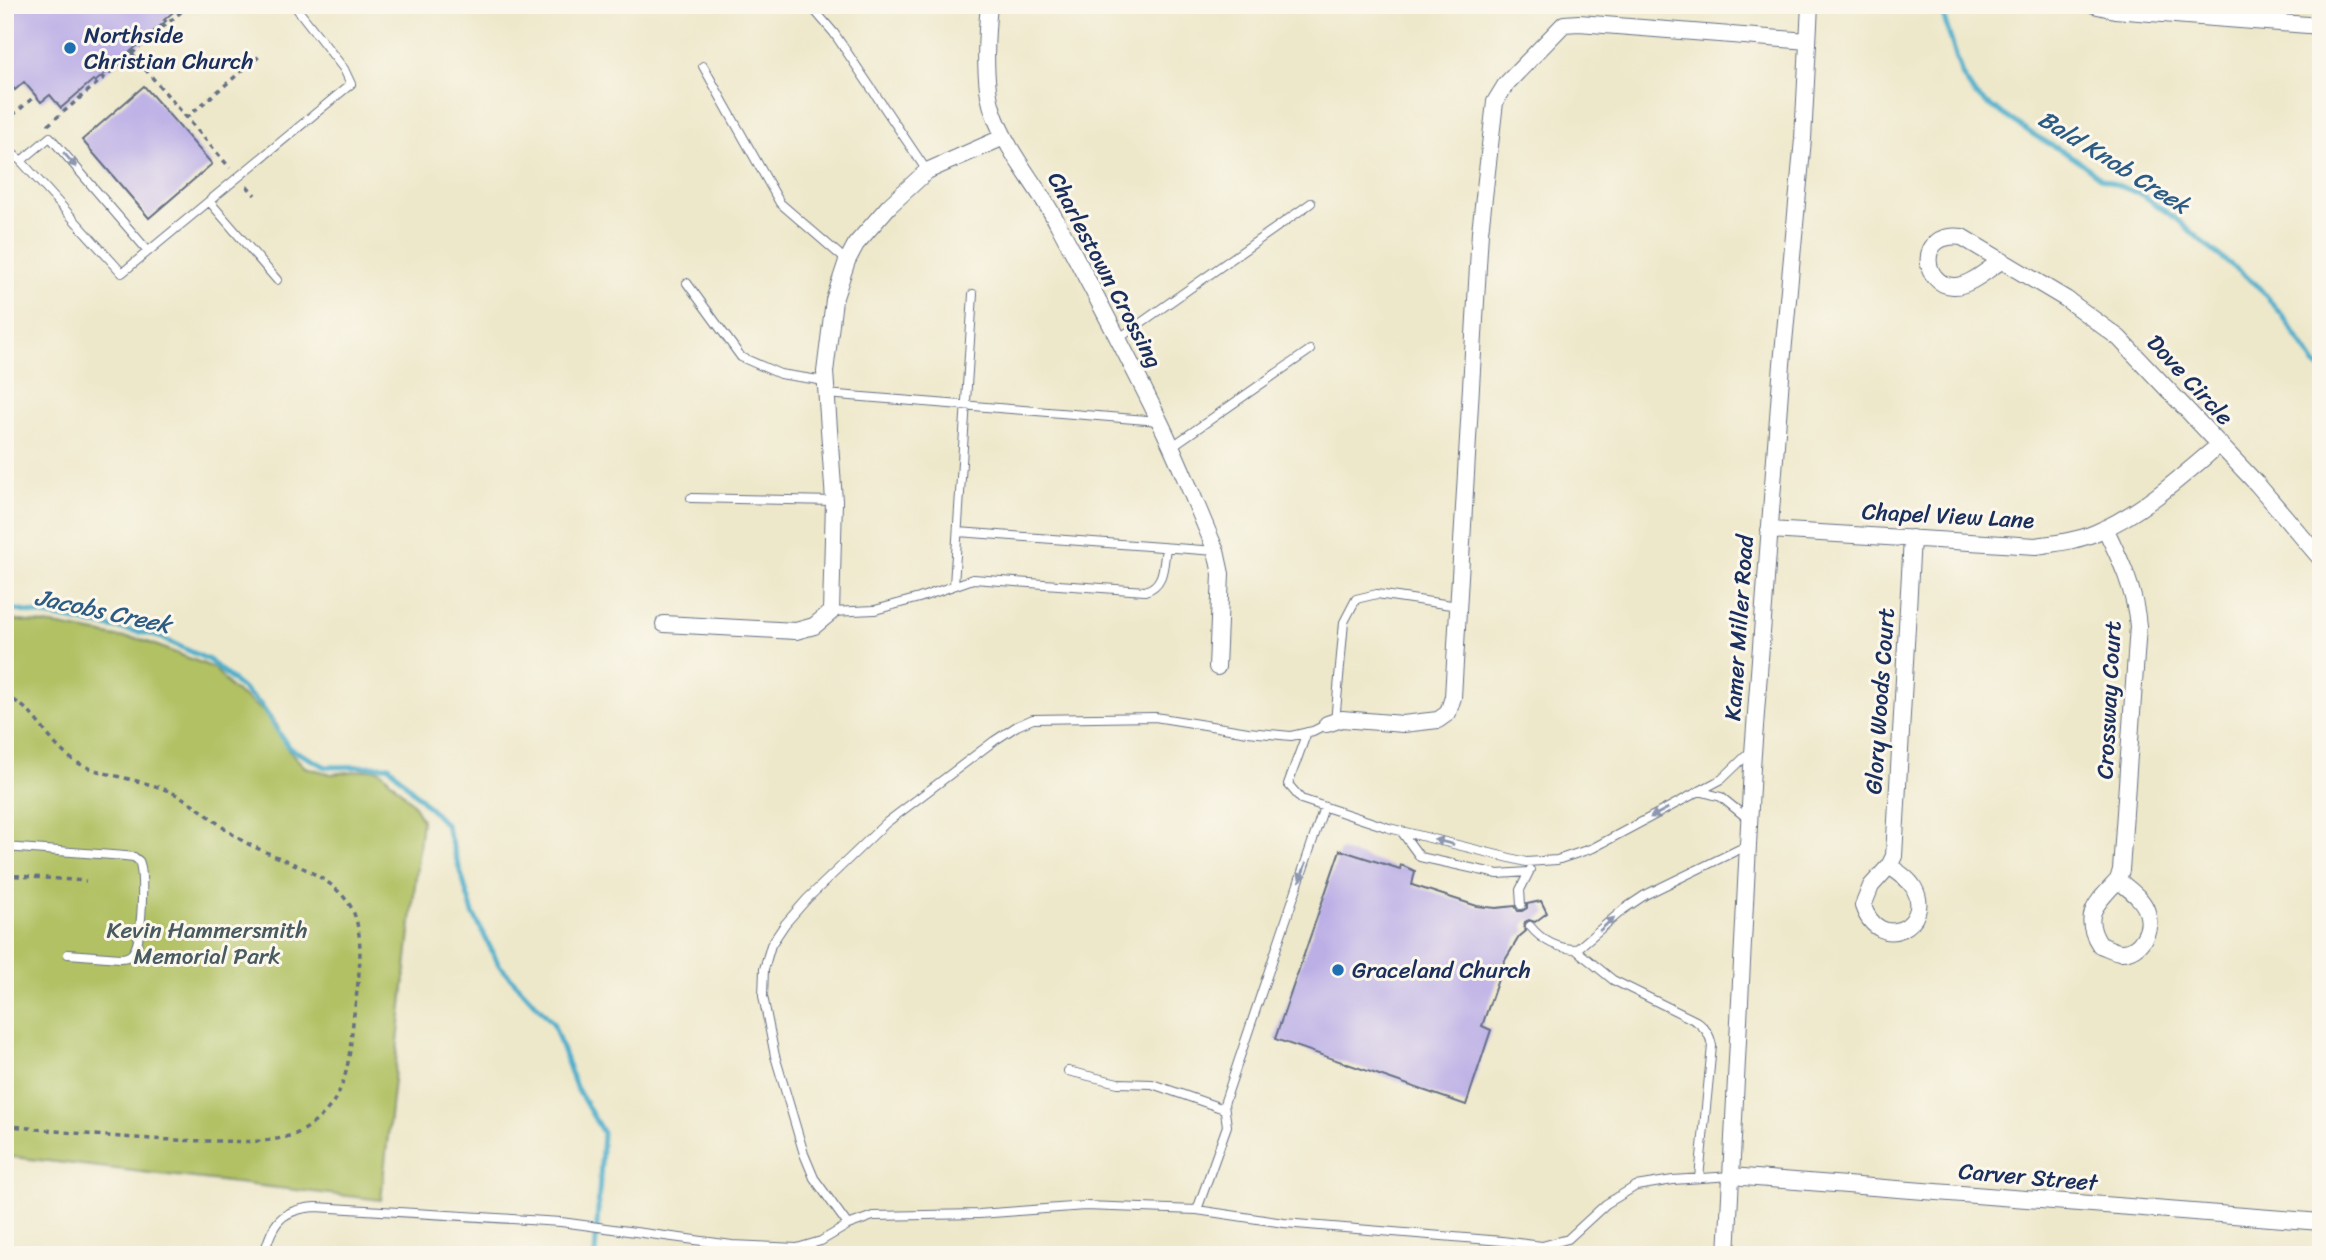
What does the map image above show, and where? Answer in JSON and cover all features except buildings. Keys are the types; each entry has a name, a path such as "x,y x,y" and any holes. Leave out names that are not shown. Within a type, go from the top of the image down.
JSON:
{"street":[{"name":"Charlestown Crossing","path":"989,5 989,93 1004,137 1055,218 1118,339 1159,421 1216,551 1221,574 1217,667"},
{"name":"Kamer Miller Road","path":"1727,1255 1749,820 1782,364 1803,139 1811,5"},
{"path":"2094,5 2115,10 2321,26"},
{"path":"1331,723 1342,719 1403,724 1438,720 1448,713 1453,696 1480,232 1495,102 1506,84 1564,24 1808,41"},
{"path":"664,624 796,631 814,626 831,612 834,502 826,388 834,300 847,261 856,244 889,206 927,171 1004,137"},
{"name":"Dove Circle","path":"2001,261 2066,299 2119,338 2220,444 2321,559"},
{"name":"Chapel View Lane","path":"1769,530 2036,545 2076,540 2128,516 2220,444"},
{"name":"Crossway Court","path":"2105,528 2133,593 2138,626 2122,870 2118,880"},
{"name":"Glory Woods Court","path":"1889,866 1894,856 1912,538"},
{"path":"2118,880 2142,902 2149,922 2141,943 2122,952 2100,945 2090,926 2091,914 2096,904 2118,880"},
{"name":"Carver Street","path":"1731,1175 2321,1222"}],"lane":[{"path":"5,148 21,161 122,273 351,84 344,69 294,5"},
{"path":"810,5 834,33 927,171"},
{"path":"703,66 780,203 847,261"},
{"path":"21,161 50,137 148,251"},
{"path":"209,201 277,280"},
{"path":"1118,339 1311,203"},
{"path":"687,283 741,357 780,374 826,388 965,407 1159,421"},
{"path":"954,585 973,294"},
{"path":"1171,447 1310,350"},
{"path":"691,498 834,502"},
{"path":"958,532 1216,551"},
{"path":"831,612 875,610 973,579 1145,591 1160,582 1166,548"},
{"path":"848,1225 814,1178 804,1154 775,1056 763,996 764,969 771,945 807,899 886,822 1017,726 1033,719 1155,717 1248,732 1291,736 1307,732 1331,723 1345,622 1356,599 1377,594 1458,606"},
{"path":"1307,732 1288,784 1301,799 1401,831 1526,862 1557,860 1593,848 1722,779 1743,761 1754,747"},
{"path":"1699,791 1721,797 1749,820"},
{"path":"1197,1210 1227,1126 1224,1109 1230,1086 1324,807"},
{"path":"1401,831 1420,857 1498,874 1528,872"},
{"path":"1531,926 1550,943 1566,949 1575,949 1585,944 1624,909 1645,895 1748,845"},
{"path":"5,848 125,856 139,861 142,866 138,943 133,953 120,958 68,954"},
{"path":"1521,905 1520,890 1535,861"},
{"path":"1575,949 1613,980 1696,1021 1706,1029 1712,1046 1699,1178"},
{"path":"1068,1070 1118,1083 1153,1084 1224,1109"},
{"path":"264,1255 267,1242 284,1213 296,1208 316,1207 585,1225 732,1245 797,1248 821,1241 848,1225 873,1216 979,1214 1085,1206 1197,1210 1284,1223 1502,1241 1542,1247 1567,1239 1606,1204 1636,1186 1731,1175"}],"path":[{"path":"39,132 189,5"},
{"path":"132,54 255,195"},
{"path":"186,118 262,54"},
{"path":"5,122 33,97"},
{"path":"5,695 28,711 65,756 82,765 175,793 243,841 332,885 349,903 358,925 359,958 344,1081 330,1105 314,1122 298,1133 262,1141 178,1140 64,1133 5,1125"},
{"path":"5,875 86,881"}],"green space":[{"name":"Kevin Hammersmith Memorial Park","path":"5,619 140,639 204,664 215,669 231,688 270,716 288,750 305,767 331,774 375,769 381,771 412,802 422,820 381,1200 5,1156"}],"waterway":[{"name":"Bald Knob Creek","path":"1940,5 1962,75 1976,96 2076,159 2101,178 2144,196 2179,221 2256,284 2321,369"},
{"name":"Jacobs Creek","path":"5,608 155,635 209,660 261,705 289,748 326,767 389,766 446,825 473,913 499,965 553,1023 576,1087 603,1133 595,1255"}],"place":[{"name":"Northside Christian Church","path":"70,48"},
{"name":"Graceland Church","path":"1338,970"}]}
